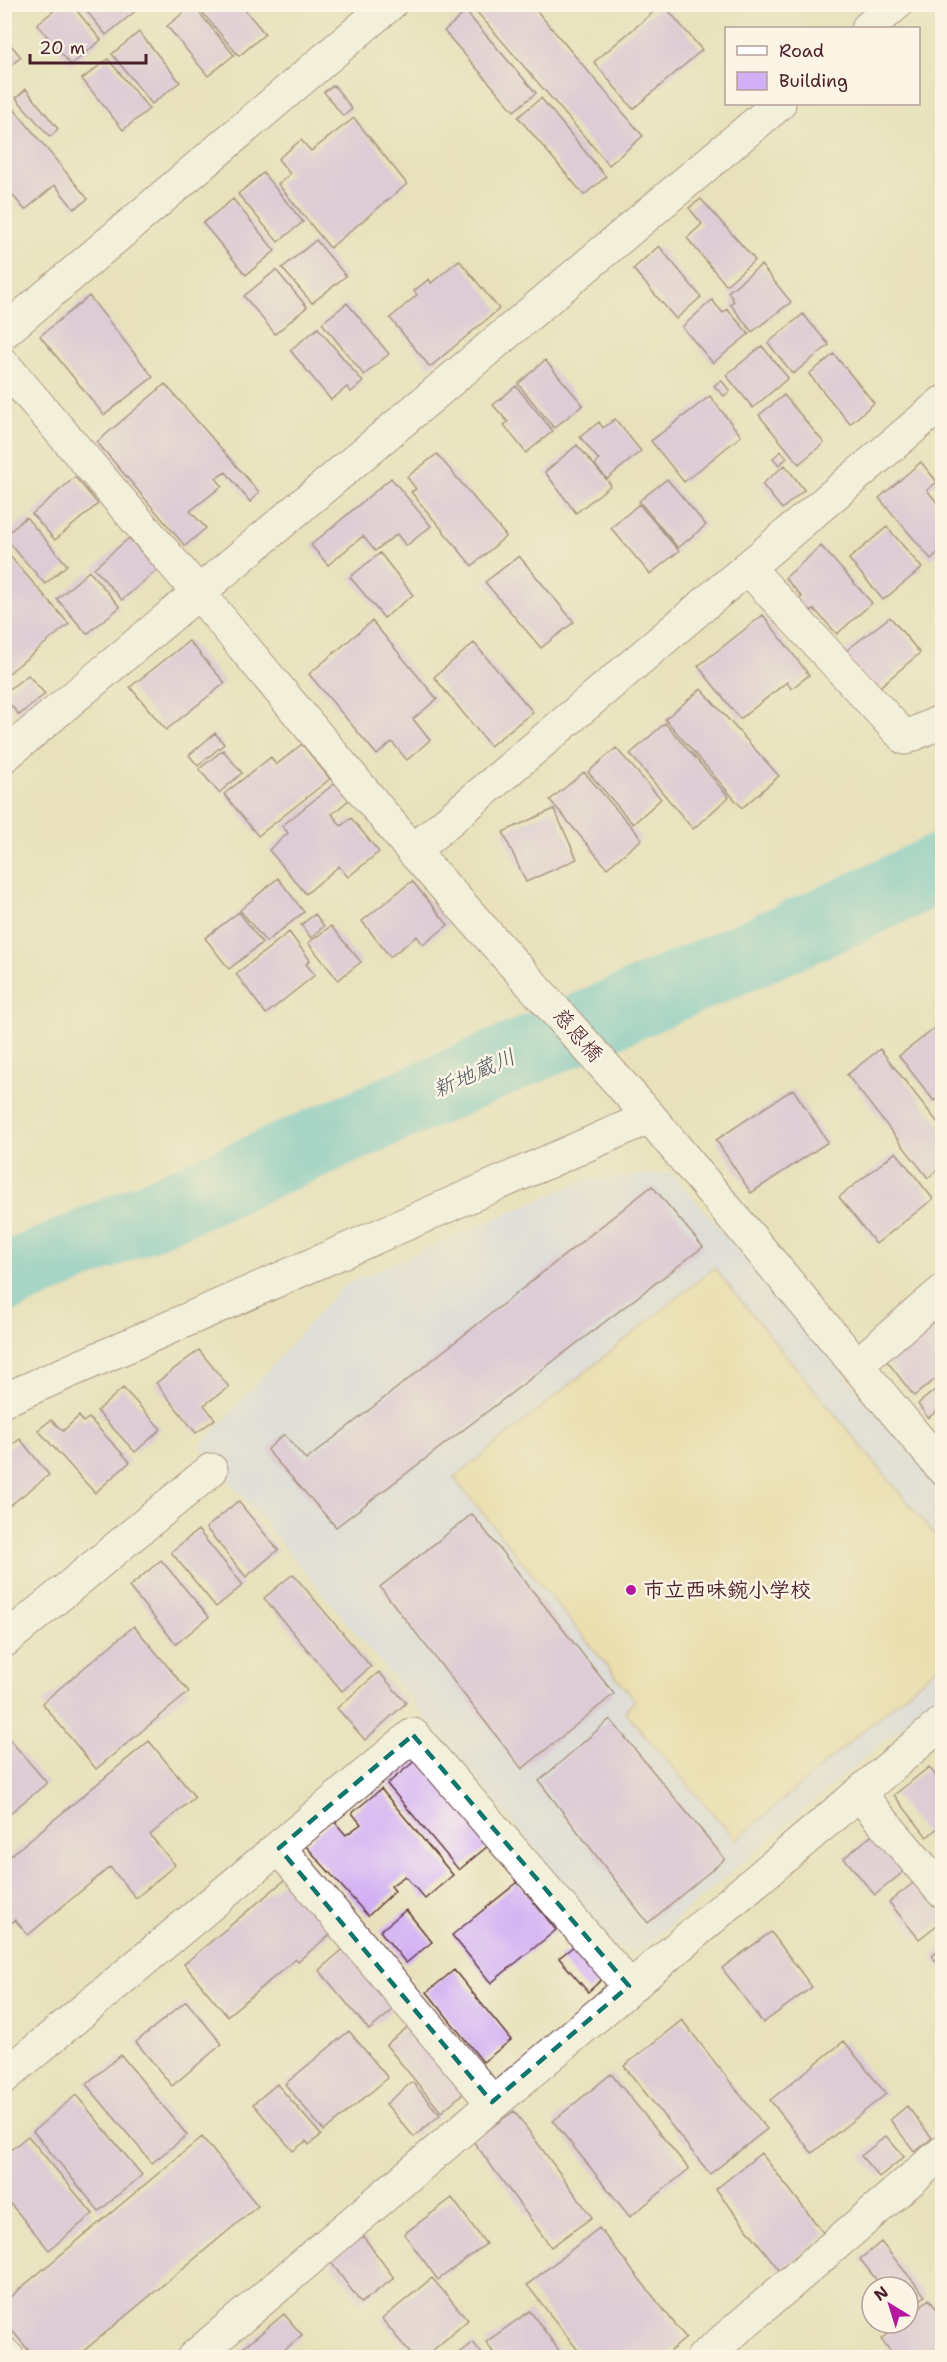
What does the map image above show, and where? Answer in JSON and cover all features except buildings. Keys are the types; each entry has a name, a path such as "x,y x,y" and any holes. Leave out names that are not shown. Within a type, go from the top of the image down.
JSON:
{"street":[{"path":"4,332 390,4"},
{"path":"869,27 896,4"},
{"path":"4,756 778,105"},
{"name":"慈恩橋","path":"4,365 198,592 413,851 650,1117 942,1468"},
{"path":"413,851 942,403"},
{"path":"748,568 905,738 942,721"},
{"path":"4,1400 650,1117"},
{"path":"856,1365 942,1292"},
{"path":"4,1641 212,1470"},
{"path":"193,2358 492,2102 942,1723"},
{"path":"4,2077 413,1736 629,1986"},
{"path":"859,1794 942,1892"},
{"path":"279,1848 492,2102"},
{"path":"703,2358 942,2153"},
{"path":"4,2354 8,2358"}],"highlighted area":[{"path":"413,1735 629,1986 492,2102 279,1848"}],"shaded area":[{"name":"市立西味鋺小学校","path":"672,1173 942,1489 942,1691 637,1953 615,1946 201,1446 344,1285 585,1180"}],"sand":[{"path":"714,1268 942,1544 942,1663 736,1840 625,1712 635,1700 454,1478"}],"waterway":[{"name":"新地蔵川","path":"4,1279 851,910 942,867"}],"place":[{"name":"市立西味鋺小学校","path":"631,1590"}]}
